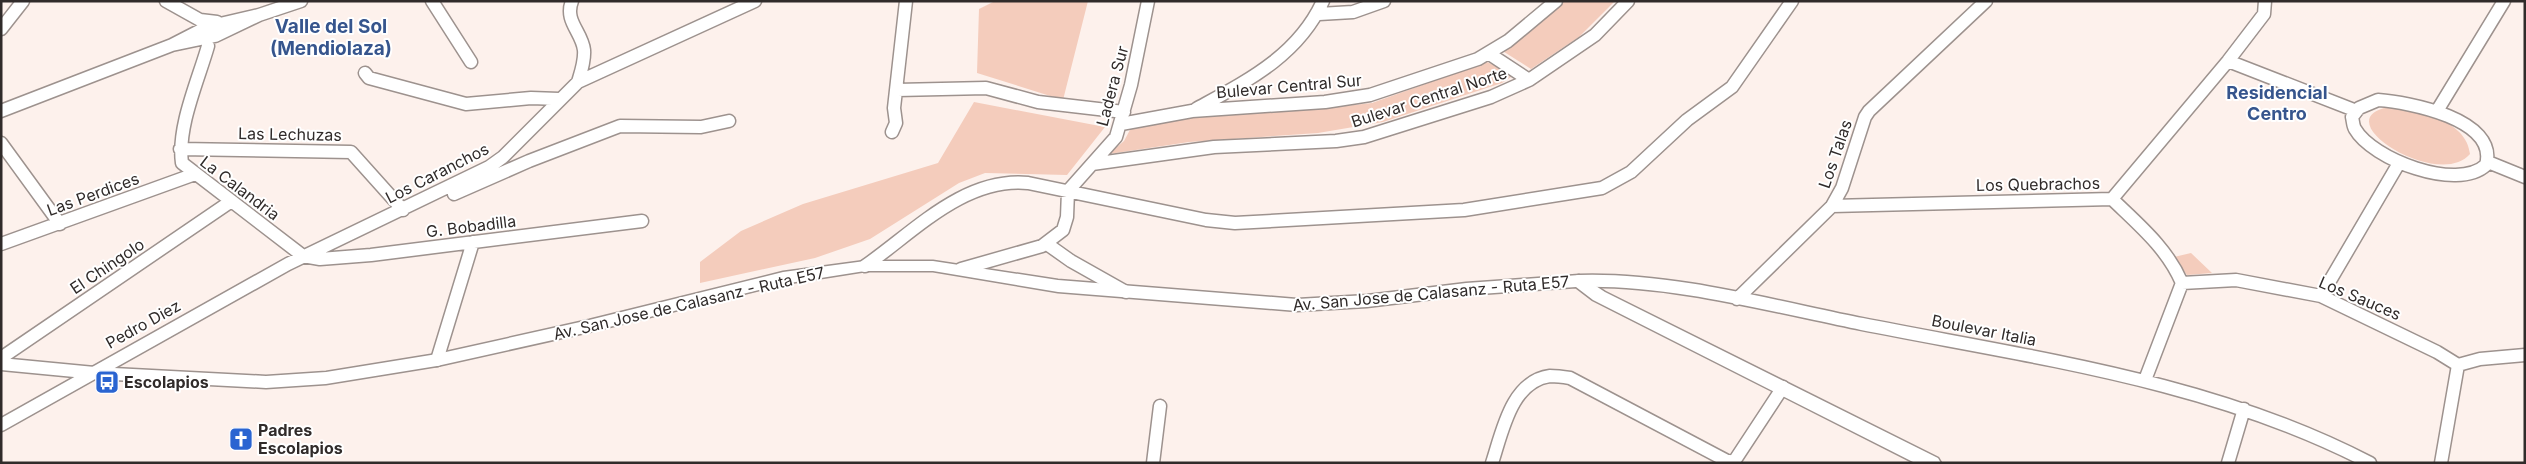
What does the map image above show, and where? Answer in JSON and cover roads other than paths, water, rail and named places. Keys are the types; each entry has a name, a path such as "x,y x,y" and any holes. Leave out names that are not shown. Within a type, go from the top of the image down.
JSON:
{"street":[{"path":"1,29 23,1"},
{"path":"170,4 190,1"},
{"path":"1,111 172,45 200,40 226,26 301,1"},
{"path":"432,1 471,62"},
{"path":"572,1 569,7 570,14 584,50 578,82"},
{"name":"Los Caranchos","path":"303,256 434,195 497,162 558,99 578,82 755,1"},
{"path":"892,132 896,123 894,108 906,1"},
{"name":"Ladera Sur","path":"1068,191 1110,146 1121,124 1148,1"},
{"path":"1192,111 1268,66 1299,39 1319,14 1322,1"},
{"path":"1319,14 1352,12 1384,1"},
{"name":"Bulevar Central Sur","path":"1121,124 1192,111 1350,99 1370,95 1468,63 1488,53 1508,41 1556,1"},
{"name":"Bulevar Central Norte","path":"1092,164 1232,146 1352,140 1491,97 1529,80 1595,34 1628,1"},
{"path":"865,266 957,199 982,186 1006,181 1017,181 1170,213 1235,223 1464,210 1602,188 1618,181 1631,172 1692,116 1732,87 1792,1"},
{"name":"Los Talas","path":"1737,298 1832,206 1842,188 1865,117 1869,111 1986,1"},
{"name":"Los Quebrachos","path":"1832,206 2112,199 2228,61 2264,14 2266,9 2264,1"},
{"path":"2437,111 2504,1"},
{"path":"170,4 200,20 226,26"},
{"name":"La Calandria","path":"200,20 200,40 180,149 182,163 230,202 303,256"},
{"path":"200,40 207,27 226,26"},
{"path":"1488,53 1529,80"},
{"path":"2228,61 2354,110"},
{"path":"365,73 368,78 466,104 531,98 558,99"},
{"path":"897,90 986,88 1038,102 1124,112"},
{"path":"2387,100 2416,104 2437,111 2463,125 2482,142 2488,152 2488,162 2476,172 2456,176 2438,174 2399,163 2365,141 2356,130 2352,119 2354,110 2364,103 2387,100"},
{"path":"434,195 455,194 530,161 620,126 701,127 729,121"},
{"path":"1,143 42,202 60,224"},
{"name":"Las Lechuzas","path":"180,149 351,152 403,210"},
{"path":"2488,162 2525,177"},
{"path":"2321,296 2399,163"},
{"name":"Las Perdices","path":"1,244 196,174"},
{"path":"961,269 1047,244 1054,240 1068,221 1068,191"},
{"path":"2112,199 2168,256 2182,283 2146,380"},
{"name":"El Chingolo","path":"1,358 230,202"},
{"name":"G. Bobadilla","path":"303,256 320,259 642,221"},
{"path":"436,360 472,242"},
{"path":"1047,244 1079,266 1126,292"},
{"name":"Pedro Diez","path":"1,425 303,256"},
{"name":"Av. San Jose de Calasanz - Ruta E57","path":"1,364 95,373 266,382 326,378 436,360 783,278 865,266 909,265 961,269 1042,284 1251,303 1326,304 1466,289 1579,281 1600,296 1932,463"},
{"name":"Boulevar Italia","path":"1579,281 1610,280 1737,298 2146,380 2244,409 2332,443 2370,463"},
{"name":"Los Sauces","path":"2182,283 2236,280 2321,296 2437,352 2458,365"},
{"path":"2441,463 2458,365 2480,359 2525,355"},
{"path":"1492,463 1518,392 1528,383 1541,378 1559,375 1570,378 1729,462 1736,460 1783,387"},
{"path":"1152,463 1160,406"},
{"path":"2228,463 2244,409"}],"place":[{"name":"Escolapios","path":"107,382"},
{"name":"Padres Escolapios","path":"241,439"}],"district":[{"name":"Valle del Sol (Mendiolaza)","path":"331,37"},
{"name":"Residencial Centro","path":"2277,104"}]}
